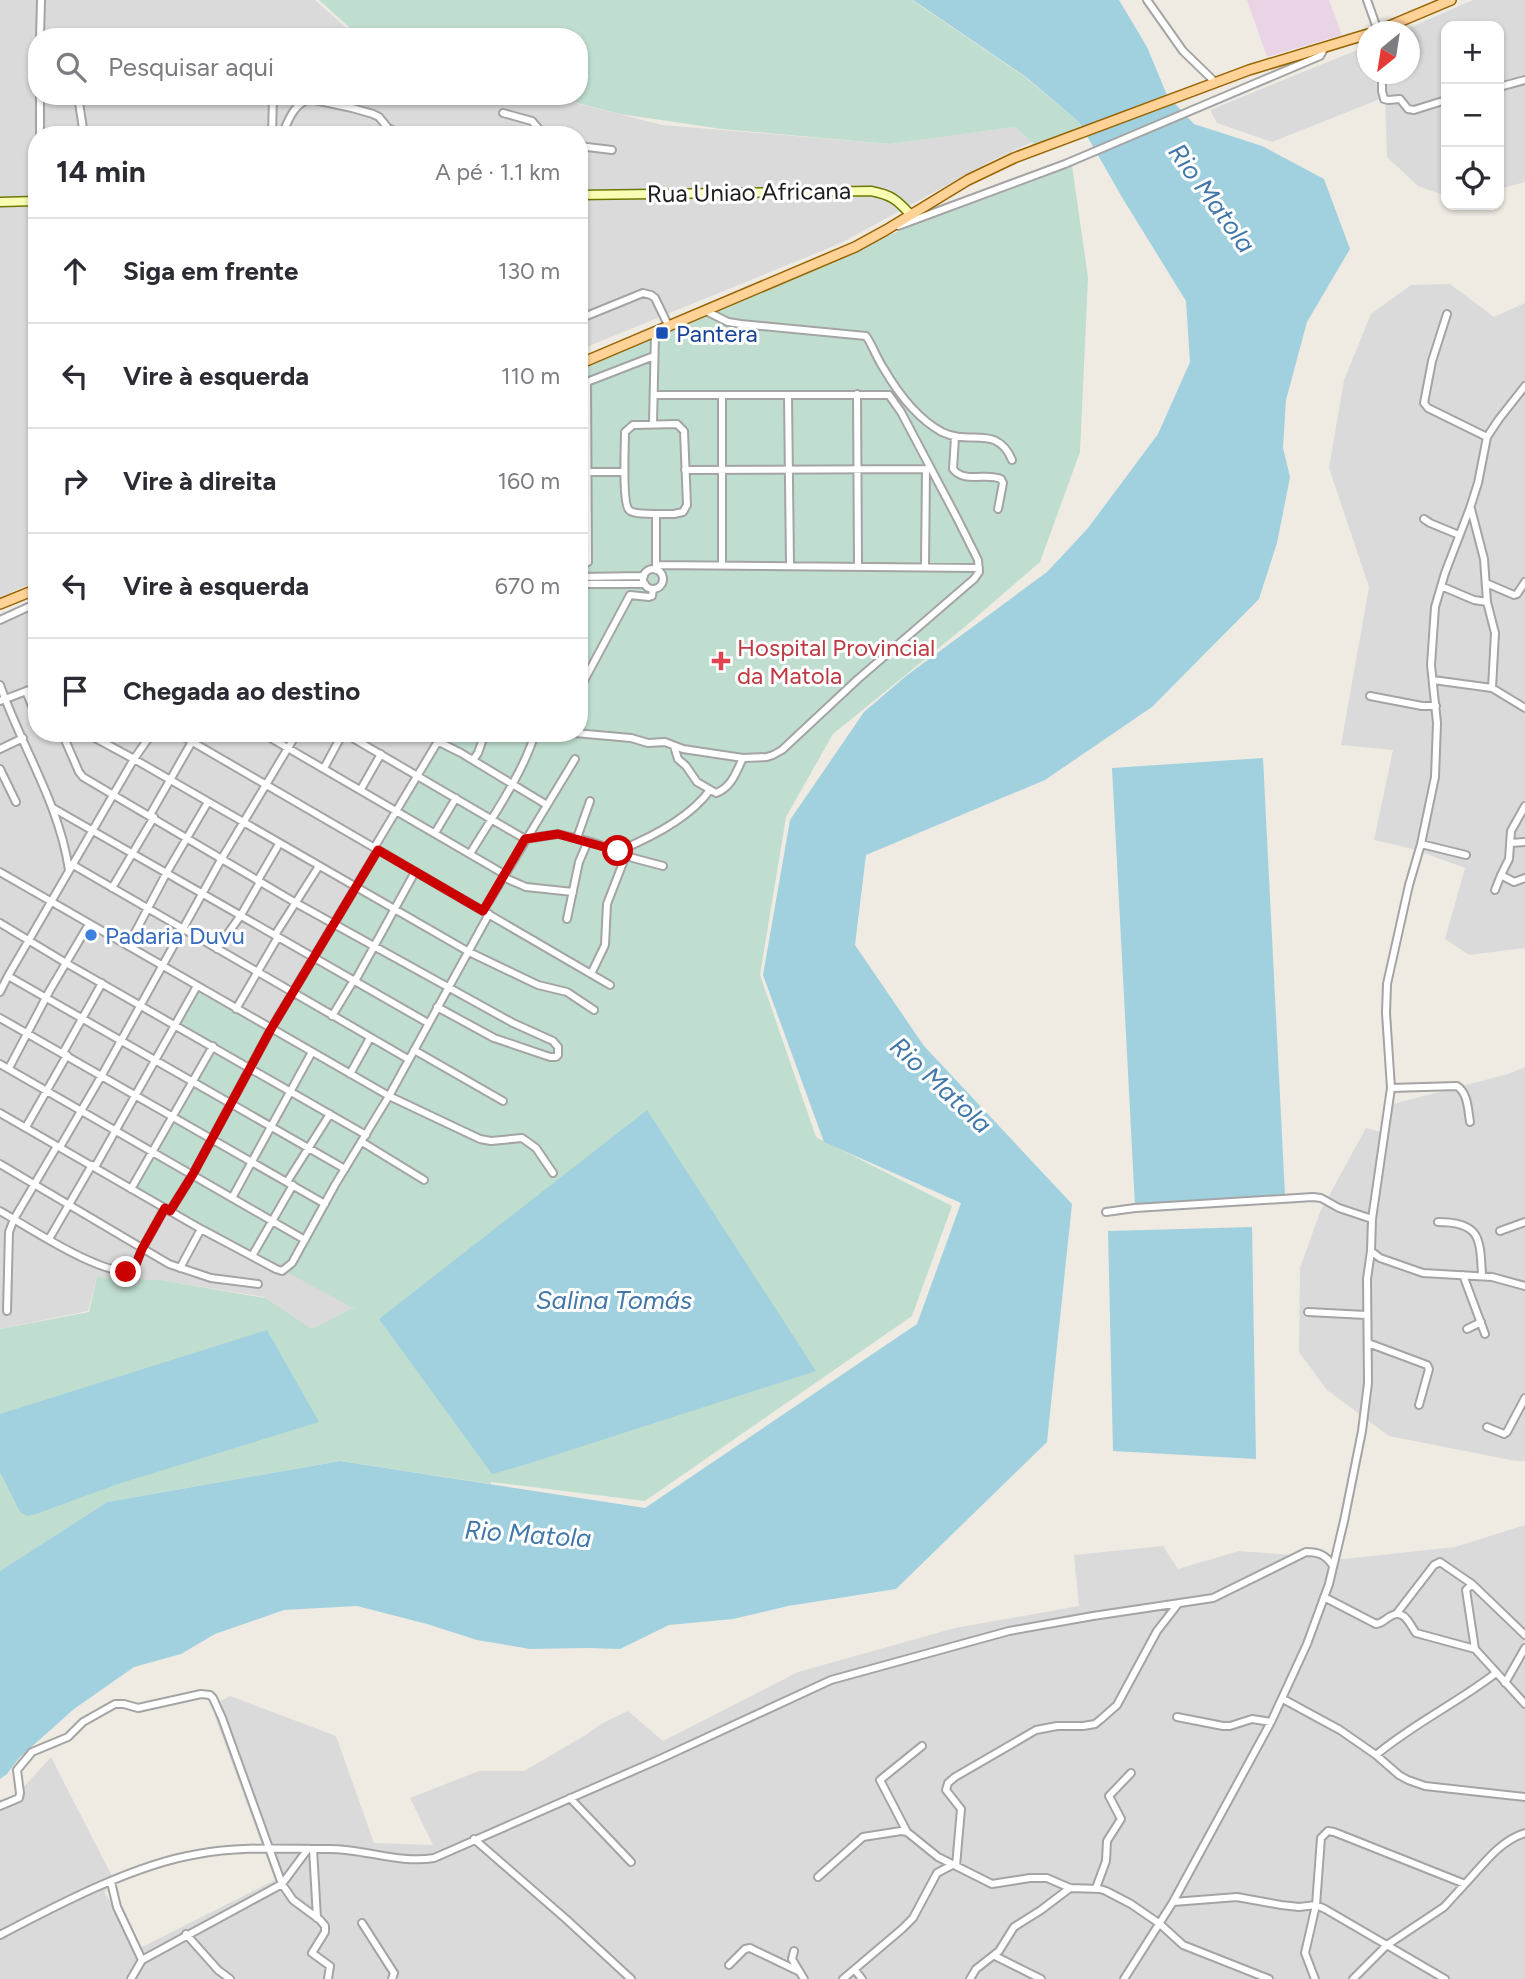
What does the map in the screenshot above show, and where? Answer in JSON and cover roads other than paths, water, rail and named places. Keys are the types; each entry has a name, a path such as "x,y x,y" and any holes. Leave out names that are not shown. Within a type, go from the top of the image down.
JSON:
{"main road":[{"path":"1402,21 1451,0"},
{"path":"588,360 855,247 980,174 1074,134 1275,61 1357,37"},
{"name":"Rua Uniao Africana","path":"588,195 871,191 895,198 911,215"},
{"path":"0,202 28,201"},
{"path":"0,604 28,593"}],"street":[{"path":"40,28 41,0"},
{"path":"1146,0 1183,51 1216,83"},
{"path":"1367,0 1375,21"},
{"path":"886,230 1079,158 1205,106 1310,61 1322,54 1325,47"},
{"path":"1504,86 1525,80"},
{"path":"1382,84 1384,99 1401,99 1408,109 1414,110 1441,102"},
{"path":"40,105 40,126"},
{"path":"79,105 83,126"},
{"path":"272,126 273,105"},
{"path":"286,126 299,105"},
{"path":"335,105 373,114 386,126"},
{"path":"503,113 532,121 536,126"},
{"path":"588,147 612,150"},
{"path":"588,314 643,293 655,298 669,327"},
{"path":"706,312 728,322 741,324 866,336 884,370 927,423 955,438 997,440 1012,460"},
{"path":"1447,314 1432,360 1424,402 1428,408 1488,437"},
{"path":"653,424 655,333"},
{"path":"588,382 654,356"},
{"path":"1128,1978 1173,1902 1283,1699 1324,1597 1344,1521 1363,1431 1368,1383 1366,1315 1372,1219 1391,1088 1386,1013 1387,984 1436,777 1436,706 1431,665 1436,600 1478,483 1488,437 1525,386"},
{"path":"588,734 631,738 648,743 662,742 684,749 743,758 773,755 782,750 979,572 978,561 893,398 884,393 654,395"},
{"path":"788,394 790,565"},
{"path":"857,394 858,566"},
{"path":"722,395 722,564"},
{"path":"677,424 684,431 685,470 687,505 683,512 656,514 632,512 627,509 625,432 633,425 677,424"},
{"path":"955,438 953,469 962,476 993,476 1001,479 1003,483 998,509"},
{"path":"685,470 928,469"},
{"path":"925,567 928,469"},
{"path":"588,472 624,472"},
{"path":"1470,508 1484,559 1487,602 1495,633 1492,688"},
{"path":"653,589 663,582 663,576 656,567 656,514"},
{"path":"1424,519 1459,535"},
{"path":"588,577 644,576 656,567 722,564 979,568"},
{"path":"644,576 645,584"},
{"path":"1486,583 1514,595 1525,582"},
{"path":"588,584 645,584 653,589"},
{"path":"1441,586 1474,600 1487,602"},
{"path":"588,673 630,595 649,597 652,596 653,589"},
{"path":"0,620 28,607"},
{"path":"1433,680 1492,688 1525,708"},
{"path":"0,685 2,699 23,738 53,808 71,868 112,888 408,1059"},
{"path":"2,699 26,691 28,696"},
{"path":"1370,696 1436,706"},
{"path":"0,749 23,738"},
{"path":"66,742 80,774 296,904 513,1023 553,1041 558,1047 558,1055 550,1057 494,1038 438,1007"},
{"path":"103,742 469,952 538,985 567,992 594,1010"},
{"path":"0,992 146,742"},
{"path":"112,888 192,742 610,985"},
{"path":"278,742 526,887 573,892"},
{"path":"7,1311 4,1243 14,1219 102,1075 242,822 292,742"},
{"path":"324,768 338,742"},
{"path":"360,742 525,839 552,834 577,838 663,866"},
{"path":"0,1211 88,1261 126,1272 134,1269 142,1249 193,1174 271,1029 356,888 396,811 436,742"},
{"path":"439,742 547,805"},
{"path":"473,760 482,742"},
{"path":"470,854 532,742"},
{"path":"674,746 678,759 699,784 718,793 727,788 743,758"},
{"path":"361,789 382,754"},
{"path":"0,1113 201,1229 282,1271 292,1264 469,952 503,875 575,759"},
{"path":"0,769 16,802"},
{"path":"618,851 671,823 698,805 710,790"},
{"path":"435,833 456,797"},
{"path":"577,838 590,801"},
{"path":"128,946 208,802"},
{"path":"1495,891 1509,859 1511,831 1525,806"},
{"path":"53,808 428,1023"},
{"path":"567,919 582,852 588,841"},
{"path":"1510,842 1525,842"},
{"path":"217,949 241,915 279,844"},
{"path":"1421,844 1466,855"},
{"path":"591,975 605,945 607,904 626,855"},
{"path":"236,1009 319,866"},
{"path":"332,1016 355,981 415,872"},
{"path":"0,873 388,1096 480,1139 491,1141 522,1138 536,1148 554,1173"},
{"path":"1501,875 1514,883 1525,878"},
{"path":"0,923 330,1114 424,1180"},
{"path":"9,1068 89,924"},
{"path":"8,976 345,1169"},
{"path":"26,1127 102,984"},
{"path":"49,1239 117,1131 197,986"},
{"path":"0,1018 325,1205"},
{"path":"350,1074 370,1038"},
{"path":"131,1189 213,1046"},
{"path":"414,1050 503,1101"},
{"path":"232,1198 312,1052"},
{"path":"0,1063 305,1240"},
{"path":"1391,1088 1462,1088 1470,1122"},
{"path":"252,1256 308,1147 330,1114"},
{"path":"0,1164 142,1249 180,1268 211,1278 258,1284"},
{"path":"1106,1212 1313,1197 1372,1219"},
{"path":"1438,1222 1462,1224 1474,1232 1479,1246 1482,1275"},
{"path":"1500,1231 1523,1225"},
{"path":"180,1268 201,1229"},
{"path":"1371,1251 1380,1258 1423,1273 1492,1276 1525,1286"},
{"path":"1369,1263 1380,1258"},
{"path":"1463,1275 1485,1334"},
{"path":"1308,1312 1366,1315"},
{"path":"1466,1329 1481,1322"},
{"path":"1368,1343 1427,1366 1429,1369 1419,1405"},
{"path":"1487,1427 1507,1433 1525,1398"},
{"path":"0,1935 111,1882 195,1854 268,1848 330,1848 416,1859 434,1858 660,1759 831,1680 1009,1632 1213,1598 1306,1552 1322,1554 1332,1566"},
{"path":"1324,1597 1376,1624 1397,1613 1440,1562 1472,1584 1525,1635"},
{"path":"1472,1584 1466,1590 1475,1649 1525,1704"},
{"path":"954,1866 961,1809 946,1790 948,1783 1036,1730 1095,1724 1117,1705 1157,1631 1178,1604"},
{"path":"1397,1613 1407,1619 1416,1633 1475,1649"},
{"path":"1505,1683 1525,1648"},
{"path":"1376,1755 1402,1734 1462,1698 1496,1673"},
{"path":"0,1806 19,1798 17,1770 32,1752 68,1737 83,1722 115,1704 138,1708 205,1693 213,1698 222,1718 282,1884 293,1900 323,1923 325,1929 312,1953 330,1966 328,1979"},
{"path":"1283,1699 1340,1730 1399,1775 1425,1786 1525,1797"},
{"path":"1177,1717 1223,1726 1252,1719 1271,1722"},
{"path":"922,1746 880,1780 908,1832 938,1857 992,1884 1047,1878 1070,1888 1096,1888 1119,1897 1160,1924 1183,1945 1269,1979"},
{"path":"1096,1888 1107,1861 1107,1841 1121,1819 1109,1796 1131,1773"},
{"path":"570,1798 631,1862"},
{"path":"1315,1979 1305,1953 1316,1905 1321,1838 1328,1831 1465,1884"},
{"path":"818,1877 863,1837 908,1832"},
{"path":"1353,1979 1387,1945 1444,1907 1498,1849 1525,1833"},
{"path":"474,1839 631,1979"},
{"path":"131,1979 142,1960 282,1884 310,1849"},
{"path":"310,1849 317,1918"},
{"path":"843,1979 913,1918 937,1873 954,1866"},
{"path":"111,1882 117,1907 142,1960"},
{"path":"970,1979 976,1969 995,1956 1014,1927 1070,1888"},
{"path":"1173,1902 1237,1897 1298,1907 1316,1905 1445,1979"},
{"path":"362,1923 395,1977"},
{"path":"186,1934 218,1970 230,1979"},
{"path":"729,1965 745,1949 750,1948 798,1971"},
{"path":"794,1951 792,1959 804,1979"},
{"path":"995,1956 1041,1979"},
{"path":"855,1970 862,1979"}],"water":[{"name":"Rio Matola","path":"913,0 1119,0 1147,47 1167,95 1194,124 1262,146 1324,179 1350,249 1307,322 1286,400 1283,448 1290,477 1277,543 1259,599 1152,707 1045,780 866,855 855,945 924,1046 1072,1204 1047,1442 896,1589 788,1606 733,1619 669,1625 620,1649 530,1649 477,1640 357,1606 284,1610 215,1634 181,1654 134,1667 74,1709 19,1758 0,1779 0,1571 107,1502 340,1461 645,1508 917,1324 961,1203 824,1142 763,975 790,820 864,712 906,676 1047,572 1088,528 1158,434 1190,362 1186,301 1079,122 1026,77"},
{"path":"1263,758 1285,1195 1135,1206 1112,768"},
{"name":"Salina Tomás","path":"647,1110 816,1371 492,1474 379,1319"},
{"path":"1252,1227 1256,1459 1113,1451 1108,1231"},
{"path":"267,1330 319,1422 118,1484 36,1514 27,1516 20,1512 0,1472 0,1414"}],"place":[{"name":"Pantera","path":"662,333"},
{"name":"Hospital Provincial da Matola","path":"721,661"},
{"name":"Padaria Duvu","path":"91,935"}]}
